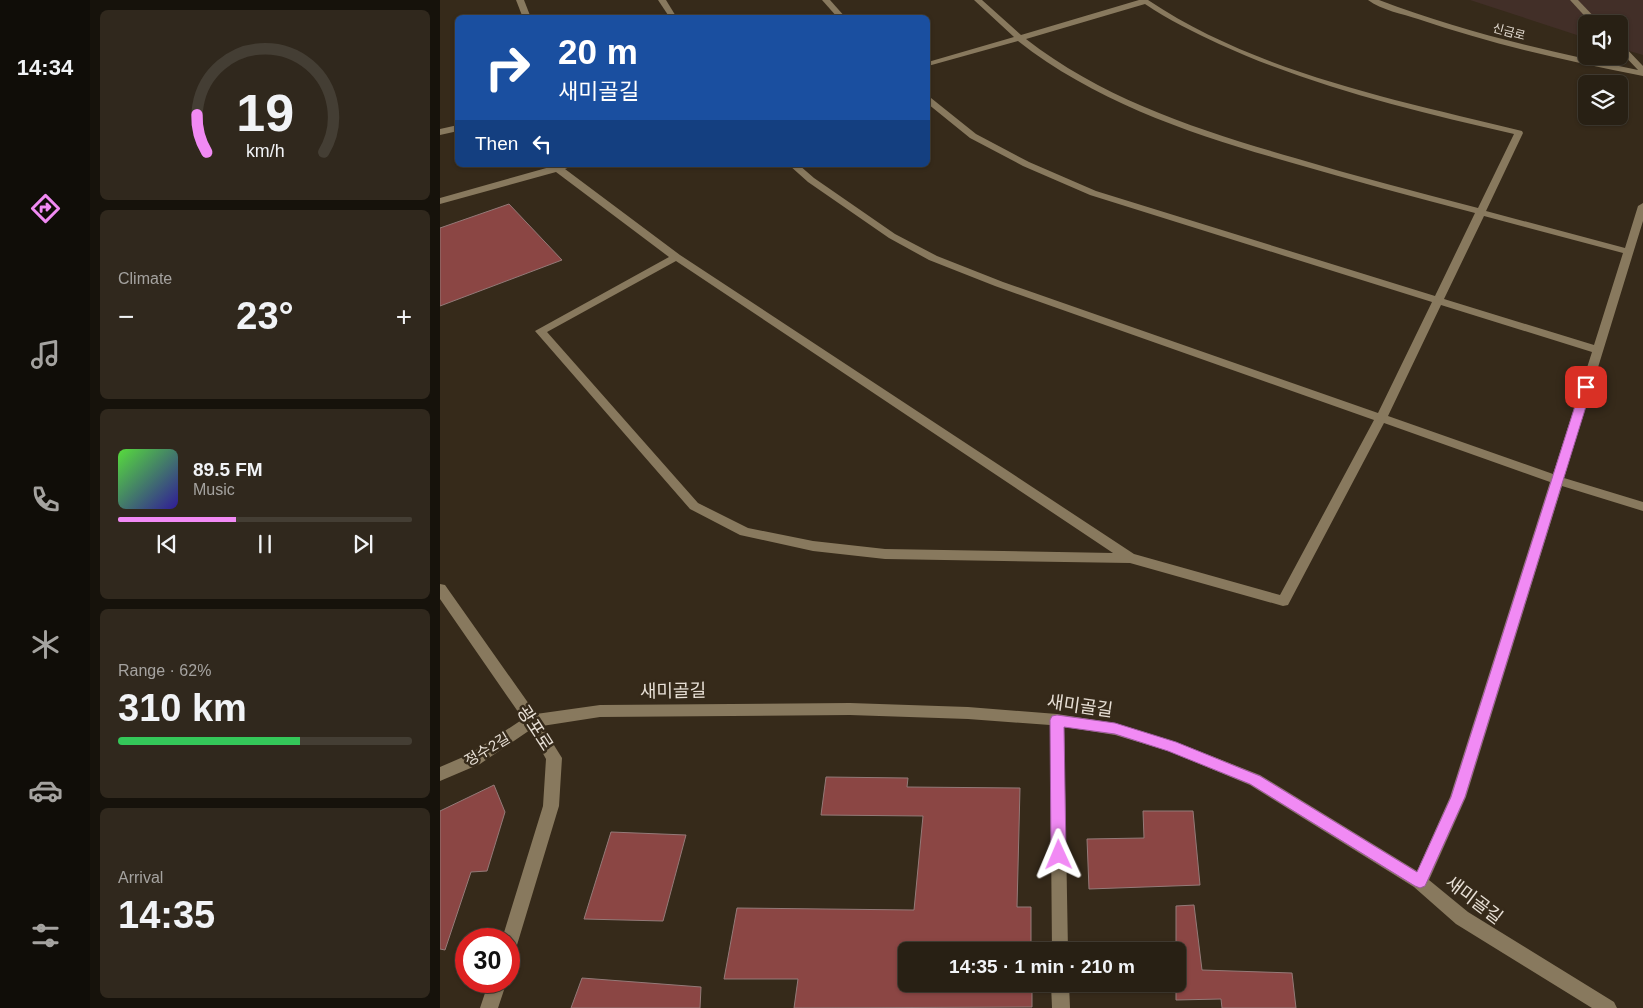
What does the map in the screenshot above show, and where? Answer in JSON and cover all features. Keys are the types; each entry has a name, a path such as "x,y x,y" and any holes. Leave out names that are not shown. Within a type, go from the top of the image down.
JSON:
{"street":[{"path":"520,0 526,15"},
{"path":"662,0 672,15"},
{"path":"826,0 840,15"},
{"path":"978,0 1020,38 1048,60 1142,109 1212,137 1629,252"},
{"name":"신금로","path":"1372,0 1430,21 1511,44 1643,73"},
{"path":"1574,0 1588,15"},
{"path":"676,257 540,331 694,506 745,532 813,546 885,554 1130,558 1284,601 1381,418 1519,132 1390,103 1317,80 1242,53 1174,19 1144,1 930,63"},
{"path":"1628,56 1643,73"},
{"path":"930,102 973,136 1026,164 1092,193 1598,350"},
{"path":"440,132 455,129"},
{"path":"440,201 562,167"},
{"path":"796,167 811,180 892,236 933,258 999,284 1381,418 1558,480 1643,507"},
{"path":"558,168 676,257 1130,558"},
{"path":"1420,882 1458,797 1643,206"},
{"name":"광포로","path":"440,589 532,721 554,758 552,806 514,928"},
{"name":"새미골길","path":"532,721 600,711 850,709 968,713 1057,720 1115,729 1171,746 1255,780 1420,882 1462,918 1608,1008"},
{"path":"1057,720 1060,942"},
{"name":"정수2길","path":"440,774 475,760 532,721"},
{"path":"1060,992 1061,1008"},
{"path":"489,1008 494,993"}],"shaded area":[{"path":"1470,0 1643,0 1643,55 1628,51 1628,15 1578,15 1578,35"}],"building":[{"path":"509,204 562,260 440,306 440,228"},
{"path":"826,777 908,778 907,787 1020,788 1017,907 1031,907 1031,942 898,942 898,992 1032,992 1032,1007 794,1008 798,979 724,979 737,908 914,910 923,816 821,815"},
{"path":"494,785 505,812 487,871 471,872 445,950 440,949 440,811"},
{"path":"1143,811 1193,811 1200,885 1089,889 1087,839 1144,838"},
{"path":"611,832 686,835 663,921 584,919"},
{"path":"1194,905 1202,970 1292,973 1296,1008 1222,1008 1221,999 1176,1000 1176,992 1186,992 1186,942 1176,942 1176,906"},
{"path":"582,978 701,987 700,1008 571,1008"}],"route":[{"path":"1059,855 1057,720 1115,729 1171,746 1255,780 1420,882 1458,797 1586,387"}]}
